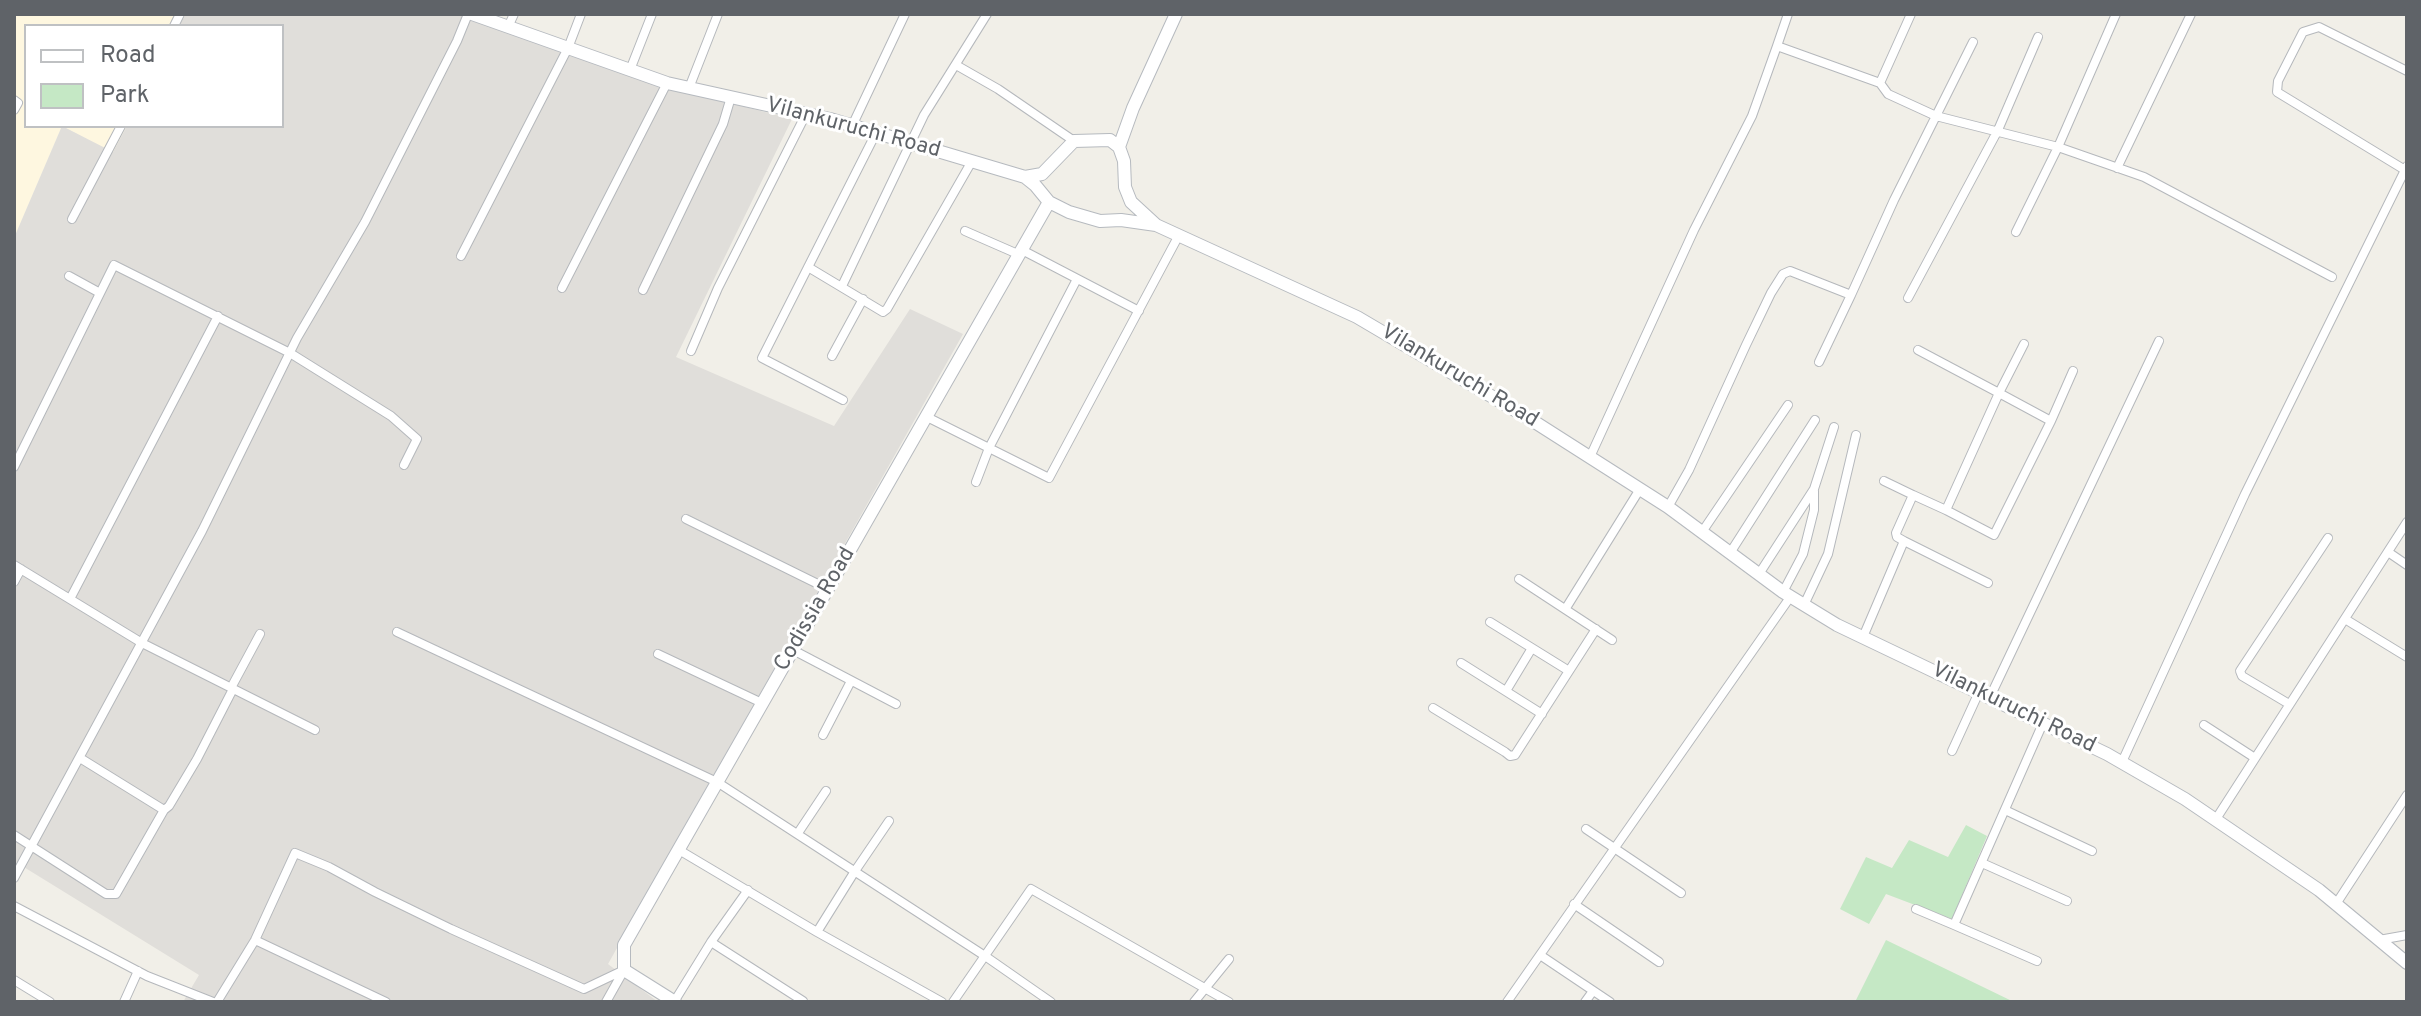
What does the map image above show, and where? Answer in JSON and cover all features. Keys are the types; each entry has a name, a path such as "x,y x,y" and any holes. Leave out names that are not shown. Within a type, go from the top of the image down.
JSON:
{"main road":[{"name":"Vilankuruchi Road","path":"470,14 667,83 852,126 1025,177"},
{"path":"1025,177 1042,174 1074,141 1110,140 1119,147 1133,108 1176,14"},
{"name":"Vilankuruchi Road","path":"1119,147 1124,161 1125,187 1131,202 1156,225 1357,317 1530,419 1668,507 1804,605 1863,637 2122,762 2216,819 2319,890 2407,963"},
{"path":"1025,177 1049,202 1069,212 1100,221 1121,220 1156,225"},
{"name":"Codissia Road","path":"624,970 624,945 1049,202"},
{"path":"624,970 674,1002"}],"street":[{"path":"14,878 202,531 290,353 365,222 470,14"},
{"path":"508,27 514,14"},
{"path":"461,256 568,48 581,14"},
{"path":"630,70 652,14"},
{"path":"689,88 718,14"},
{"path":"852,126 905,14"},
{"path":"842,286 924,115 987,14"},
{"path":"1590,457 1694,230 1752,116 1788,14"},
{"path":"1880,83 1911,14"},
{"path":"2016,232 2058,147 2116,14"},
{"path":"2117,168 2191,14"},
{"path":"2122,762 2245,494 2406,168 2277,92 2278,81 2303,32 2319,27 2407,71"},
{"path":"1908,298 1998,130 2038,37"},
{"path":"1819,362 1894,200 1973,42"},
{"path":"1777,46 1880,83 1888,94 1936,116 2058,147 2144,177 2332,277"},
{"path":"956,65 998,89 1074,141"},
{"path":"562,288 667,83"},
{"path":"643,290 723,124 731,97"},
{"path":"14,100 18,103 14,110"},
{"path":"691,351 718,288 806,114"},
{"path":"72,219 120,128"},
{"path":"843,400 762,358 876,133"},
{"path":"808,267 883,312 972,161"},
{"path":"965,231 1021,252 1139,311"},
{"path":"927,417 1049,478 1179,235"},
{"path":"14,467 114,265 290,353 391,416 417,439 404,465"},
{"path":"1668,507 1783,274 1790,271 1851,295"},
{"path":"69,276 100,293"},
{"path":"976,482 989,448 1077,279"},
{"path":"832,356 863,299"},
{"path":"70,599 218,316"},
{"path":"1952,751 1984,694 2159,341"},
{"path":"1946,510 2024,344"},
{"path":"1918,350 2051,421"},
{"path":"1884,481 1994,535 2073,371"},
{"path":"1702,532 1788,405"},
{"path":"1730,553 1815,420"},
{"path":"1759,574 1814,489 1834,427"},
{"path":"1804,605 1828,554 1856,435"},
{"path":"1566,608 1640,489"},
{"path":"1507,1002 1787,594 1803,554 1814,510 1814,489"},
{"path":"1913,495 1897,537 1988,583"},
{"path":"686,519 828,589"},
{"path":"2216,819 2407,522"},
{"path":"2289,704 2242,676 2240,671 2328,538"},
{"path":"1863,637 1904,541"},
{"path":"2388,552 2407,565"},
{"path":"14,582 17,567 142,643 315,730"},
{"path":"1519,579 1612,640"},
{"path":"2345,619 2407,657"},
{"path":"1490,622 1569,671"},
{"path":"1433,708 1510,756 1515,755 1596,629"},
{"path":"397,632 717,782 1051,1002"},
{"path":"14,835 106,894 116,894 197,759 260,634"},
{"path":"1506,691 1532,648"},
{"path":"793,650 896,704"},
{"path":"658,654 762,703"},
{"path":"1461,663 1542,714"},
{"path":"823,735 851,681"},
{"path":"1954,925 2043,723"},
{"path":"2204,725 2255,758"},
{"path":"80,758 164,810"},
{"path":"798,833 826,791"},
{"path":"2336,904 2407,795"},
{"path":"2005,810 2092,851"},
{"path":"817,932 889,821"},
{"path":"1586,829 1681,893"},
{"path":"679,850 942,1002"},
{"path":"14,906 138,971 215,1002 255,940 295,853 584,989 624,970"},
{"path":"1982,863 2067,901"},
{"path":"953,1002 1031,889 1229,1002"},
{"path":"674,1002 748,890"},
{"path":"1574,904 1659,962"},
{"path":"1916,909 2037,961"},
{"path":"2379,940 2407,935"},
{"path":"255,940 386,1002"},
{"path":"711,942 803,1001"},
{"path":"1540,955 1610,1002"},
{"path":"1194,1002 1229,959"},
{"path":"606,1002 624,970"},
{"path":"124,1002 138,971"},
{"path":"14,980 50,1002"},
{"path":"1585,1002 1593,991"},
{"path":"28,1002 33,993"}],"shaded area":[{"path":"14,14 186,14 180,24 24,24 24,128 61,128 14,238"},
{"path":"186,14 465,14 652,83 792,119 676,357 834,426 910,309 963,334 608,964 658,1002 183,1002 199,975 14,861 14,238 61,128 113,152 126,128 284,128 284,24 180,24"},
{"path":"66,128 126,128 113,153"}],"green space":[{"path":"1966,825 1987,836 1952,919 1886,894 1869,924 1840,909 1866,857 1892,868 1909,840 1948,857"},
{"path":"1886,940 2014,1002 1855,1002"}]}
